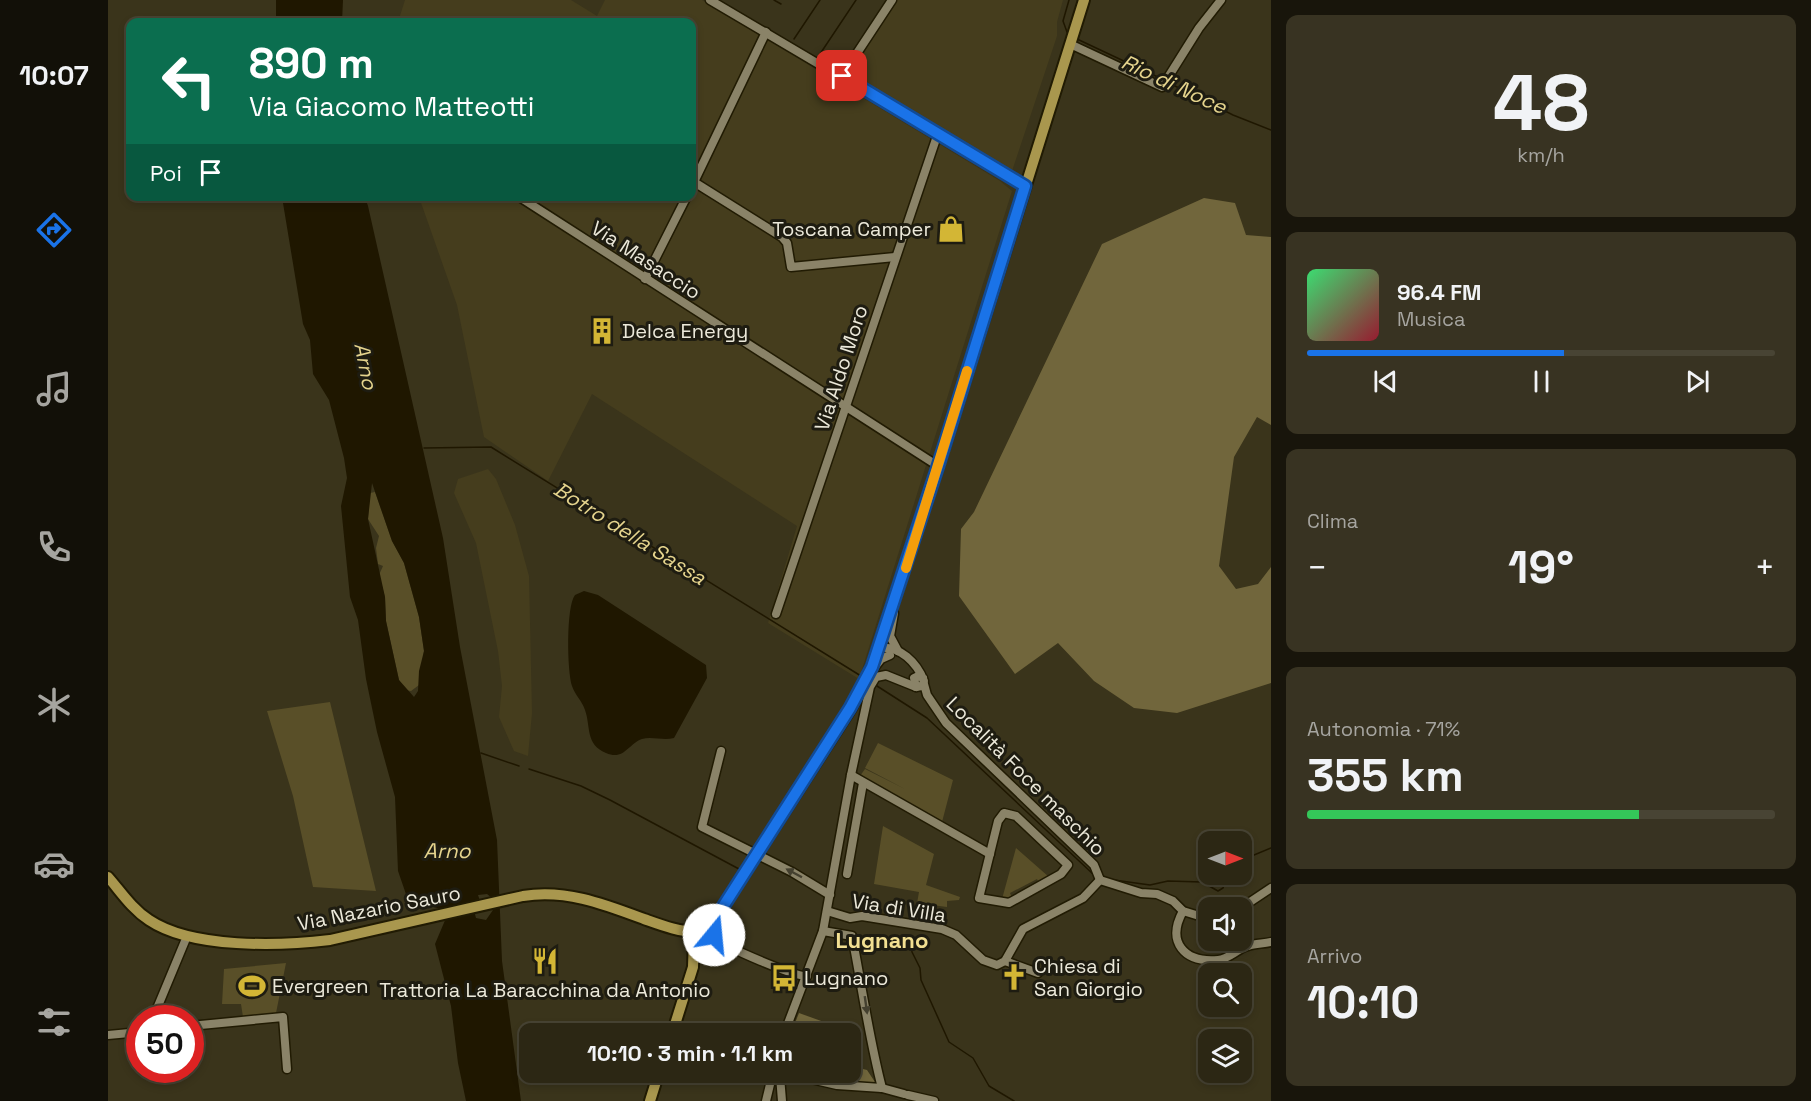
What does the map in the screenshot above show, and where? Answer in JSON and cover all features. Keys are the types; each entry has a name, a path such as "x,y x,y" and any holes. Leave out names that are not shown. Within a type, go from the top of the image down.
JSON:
{"main road":[{"path":"675,1023 693,966 694,944 700,931 719,913 757,854 862,687 879,648 1084,0"},
{"name":"Via Nazario Sauro","path":"108,877 141,914 164,929 186,936 250,944 292,944 330,940 523,896 549,893 575,896 673,929 700,931 714,936"},
{"path":"693,966 707,950 714,936 719,913"},
{"name":"Via Nazario Sauro","path":"673,929 697,948 707,950"},
{"path":"650,1101 656,1083"}],"street":[{"path":"710,0 1025,186"},
{"path":"842,76 892,0"},
{"path":"1070,44 1162,87 1221,0"},
{"path":"696,179 766,33"},
{"name":"Via Aldo Moro","path":"776,614 938,133"},
{"path":"696,187 782,237 787,243 791,267 895,257"},
{"name":"Via Masaccio","path":"526,201 938,466"},
{"path":"645,279 684,201"},
{"path":"894,653 890,636 895,600"},
{"path":"788,1023 823,931 851,775 874,680 886,675 917,682 918,668 908,659 894,653 889,648 879,648"},
{"path":"862,687 878,661 894,653"},
{"name":"Località Foce maschio","path":"917,682 946,723 1094,865 1100,880"},
{"path":"721,751 702,827 757,854 830,895"},
{"path":"851,775 990,854"},
{"path":"847,874 863,783"},
{"path":"1002,813 1008,813 1016,816 1066,861 1067,867 1053,879 1009,903 979,898 990,854 999,819 1002,813"},
{"path":"1005,961 1023,929 1083,898 1100,880 1141,893 1157,894 1173,901 1183,911 1198,916"},
{"path":"1252,901 1271,888"},
{"path":"1183,911 1176,927 1175,938 1178,946 1190,955 1222,960 1244,947 1271,942"},
{"name":"Via di Villa","path":"827,912 850,918 862,916 942,929 956,935 983,960 994,965 1005,961 1038,973"},
{"path":"850,918 863,980 872,1051 882,1088"},
{"path":"823,931 852,936"},
{"path":"714,936 732,949 782,967 808,973"},
{"path":"158,1005 185,940"},
{"path":"707,950 732,949"},
{"path":"782,967 795,974 803,987"},
{"path":"795,974 808,973"},
{"path":"204,1025 283,1017 287,1069"},
{"path":"108,1035 126,1033"},
{"path":"766,1101 773,1083"},
{"path":"779,1083 782,1101"},
{"path":"828,1083 882,1088 934,1101"}],"shaded area":[{"path":"405,0 571,0 597,16 605,0 702,0 1000,181 1012,191 859,679 768,623 797,526 592,394 548,481 484,437 457,305 420,201 696,201 696,18 399,18"},
{"path":"895,0 1063,0 1057,22 1057,36 1012,171 849,73"},
{"path":"1204,198 1235,203 1246,235 1271,237 1271,425 1257,417 1234,457 1219,566 1236,589 1258,584 1271,567 1271,683 1177,713 1134,708 1094,681 1058,643 1015,674 959,596 961,529 974,512 1102,244"},
{"path":"488,469 496,479 515,525 529,576 532,713 528,756 514,751 499,717 502,686 498,651 476,543 454,493 458,479"},
{"path":"375,492 392,541 404,563 419,617 424,651 419,685 411,691 405,690 399,680 386,621 385,597 379,575 383,566 378,564 376,548 379,536 368,519 370,493"},
{"path":"330,702 376,891 313,887 293,796 267,711"},
{"path":"878,743 953,780 942,822 860,776 865,769 905,789 865,768"},
{"path":"883,826 934,854 926,885 960,897 959,900 947,901 947,907 924,904 921,916 915,915 919,892 874,884"},
{"path":"1016,848 1049,877 1039,883 1037,879 1010,893 1012,898 1002,899"},
{"name":"Evergreen","path":"286,963 276,1013 243,1017 241,1004 222,1004 224,969"},
{"path":"799,1013 827,1023 795,1023"},
{"path":"861,1068 867,1070 877,1085 857,1083 861,1083"}],"water":[{"path":"276,0 343,0 342,18 276,18"},
{"name":"Arno","path":"283,201 366,201 443,538 460,647 497,840 502,961 521,1101 466,1101 458,1063 451,1006 435,944 446,918 441,909 408,900 398,871 395,797 377,732 366,679 358,620 350,597 341,506 347,478 344,458 329,400 313,374 310,340 303,324","holes":["372,483 392,541 404,563 419,617 424,651 419,671 418,691 414,697 399,680 386,621 385,597 368,519","487,894 492,898 493,910 486,920 476,918 473,907 480,901 478,895"]},
{"path":"584,591 598,595 706,665 707,678 674,738 642,739 617,755 606,753 595,745 585,710 572,686 569,667 568,639 572,601 575,595"}],"waterway":[{"path":"774,0 781,4"},
{"path":"794,39 820,0"},
{"path":"820,54 856,0"},
{"name":"Rio di Noce","path":"1067,32 1063,21 1069,0"},
{"name":"Rio di Noce","path":"1077,39 1162,79"},
{"name":"Rio di Noce","path":"1169,83 1233,115 1271,130"},
{"name":"Botro della Sassa","path":"424,448 491,447 861,676"},
{"name":"Botro della Sassa","path":"877,686 927,718 1094,875"},
{"path":"481,753 519,766"},
{"path":"529,769 581,786 739,869"},
{"name":"Botro della Sassa","path":"1252,856 1271,848"},
{"name":"Botro della Sassa","path":"1114,880 1150,885 1168,881 1198,882"},
{"name":"Botro della Sassa","path":"1207,885 1218,891 1224,885"},
{"path":"910,938 912,952 920,968 921,980 949,1042 973,1058 989,1086 1014,1101"}],"slow traffic":[{"path":"906,568 967,371"}],"place":[{"name":"Toscana Camper","path":"951,229"},
{"name":"Delca Energy","path":"602,331"},
{"name":"Trattoria La Baracchina da Antonio","path":"545,961"},
{"name":"Chiesa di San Giorgio","path":"1014,977"},
{"name":"Lugnano","path":"784,978"},
{"name":"Evergreen","path":"252,986"}],"district":[{"name":"Lugnano","path":"882,940"}],"route":[{"path":"714,935 719,913 850,708 872,667 938,466 1025,186 842,76"}]}
